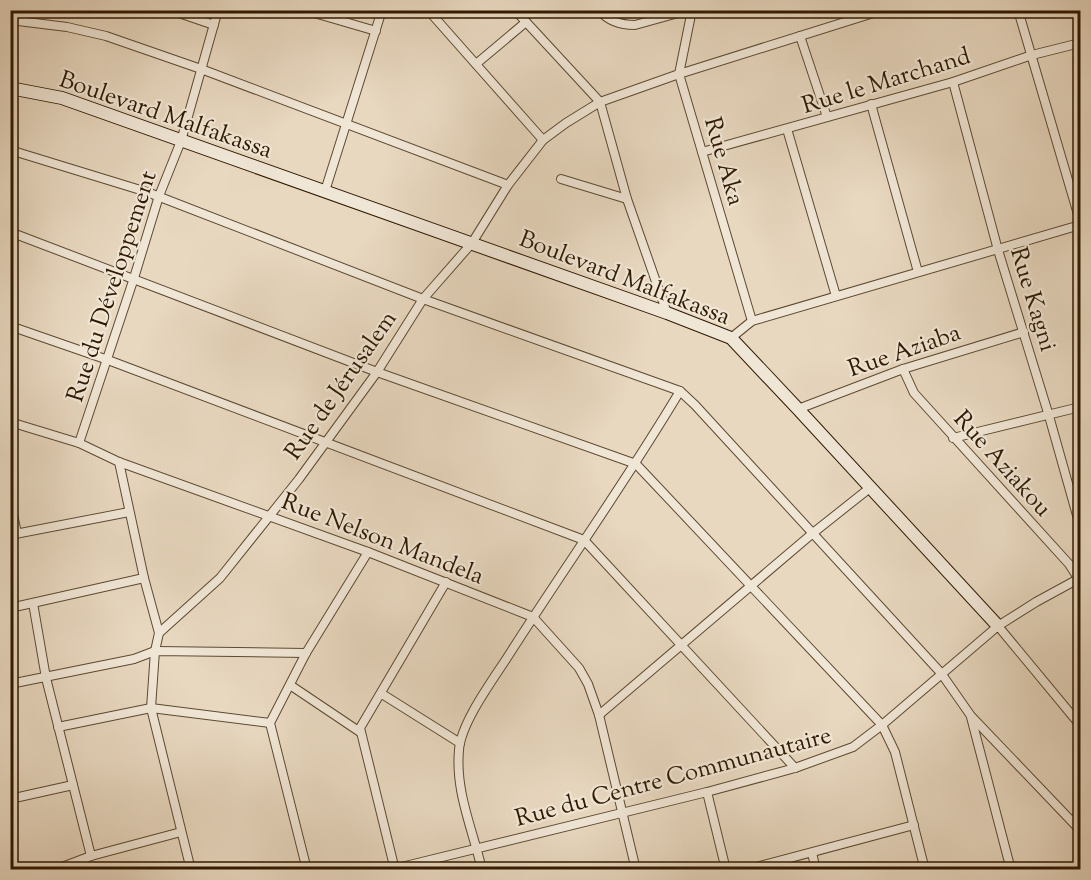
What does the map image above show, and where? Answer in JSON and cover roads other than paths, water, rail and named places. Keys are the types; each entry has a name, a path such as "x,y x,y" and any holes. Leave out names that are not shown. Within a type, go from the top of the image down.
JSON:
{"street":[{"path":"170,10 214,24"},
{"name":"Rue du Développement","path":"79,443 108,360 159,196 181,141 218,10"},
{"path":"304,10 376,31"},
{"path":"325,191 382,10"},
{"path":"428,10 543,140"},
{"path":"515,10 600,102 627,199 667,313"},
{"path":"601,13 619,24 635,25 690,10"},
{"name":"Rue Aka","path":"690,10 679,74 752,321"},
{"name":"Rue de Jérusalem","path":"159,633 220,578 271,516 377,372 423,298 472,243 508,185 543,140 600,102 679,74 883,10"},
{"path":"1018,10 1080,221"},
{"path":"10,20 67,27 106,36 347,123 508,185"},
{"path":"476,64 526,22"},
{"path":"800,36 827,117"},
{"name":"Rue le Marchand","path":"702,152 953,82 1032,55 1080,43"},
{"name":"Rue Kagni","path":"953,82 998,250 1080,526"},
{"name":"Boulevard Malfakassa","path":"10,88 62,98 472,243 731,338 998,626 1080,725"},
{"path":"871,104 918,272"},
{"path":"787,129 836,296"},
{"path":"10,150 159,196 423,298 680,391 941,674 971,716 1080,830"},
{"path":"561,179 627,199"},
{"path":"731,338 752,321 1080,225"},
{"path":"10,232 377,372 636,464 882,725 895,752 925,870"},
{"path":"10,326 108,360 584,540 795,768"},
{"name":"Rue Aziaba","path":"798,409 903,369 1024,333"},
{"name":"Rue Aziakou","path":"903,369 914,393 1080,579"},
{"path":"482,870 464,810 460,786 458,751 471,716 533,617 636,464 680,391"},
{"path":"953,438 1080,408"},
{"name":"Rue Nelson Mandela","path":"10,422 79,443 119,462 368,552 533,617 584,675 599,715 636,870"},
{"path":"119,462 144,578 159,633 155,651 151,708 191,870"},
{"path":"599,715 813,533 871,487"},
{"path":"10,501 14,534 129,512"},
{"path":"307,870 270,723 306,653 368,552"},
{"path":"10,608 144,578"},
{"name":"Rue du Centre Communautaire","path":"393,869 707,792 795,768 853,747 998,626 1036,602 1080,579"},
{"path":"393,869 360,732 362,724 382,694 446,582"},
{"path":"33,603 46,678 91,856"},
{"path":"10,684 134,659 155,651 306,653"},
{"path":"290,685 360,732"},
{"path":"382,694 460,743"},
{"path":"58,727 151,708 270,723"},
{"path":"971,716 1011,870"},
{"path":"10,799 73,785"},
{"path":"707,792 726,870"},
{"path":"745,870 914,825"},
{"path":"54,870 91,856 181,832"},
{"path":"812,853 816,870"}]}
